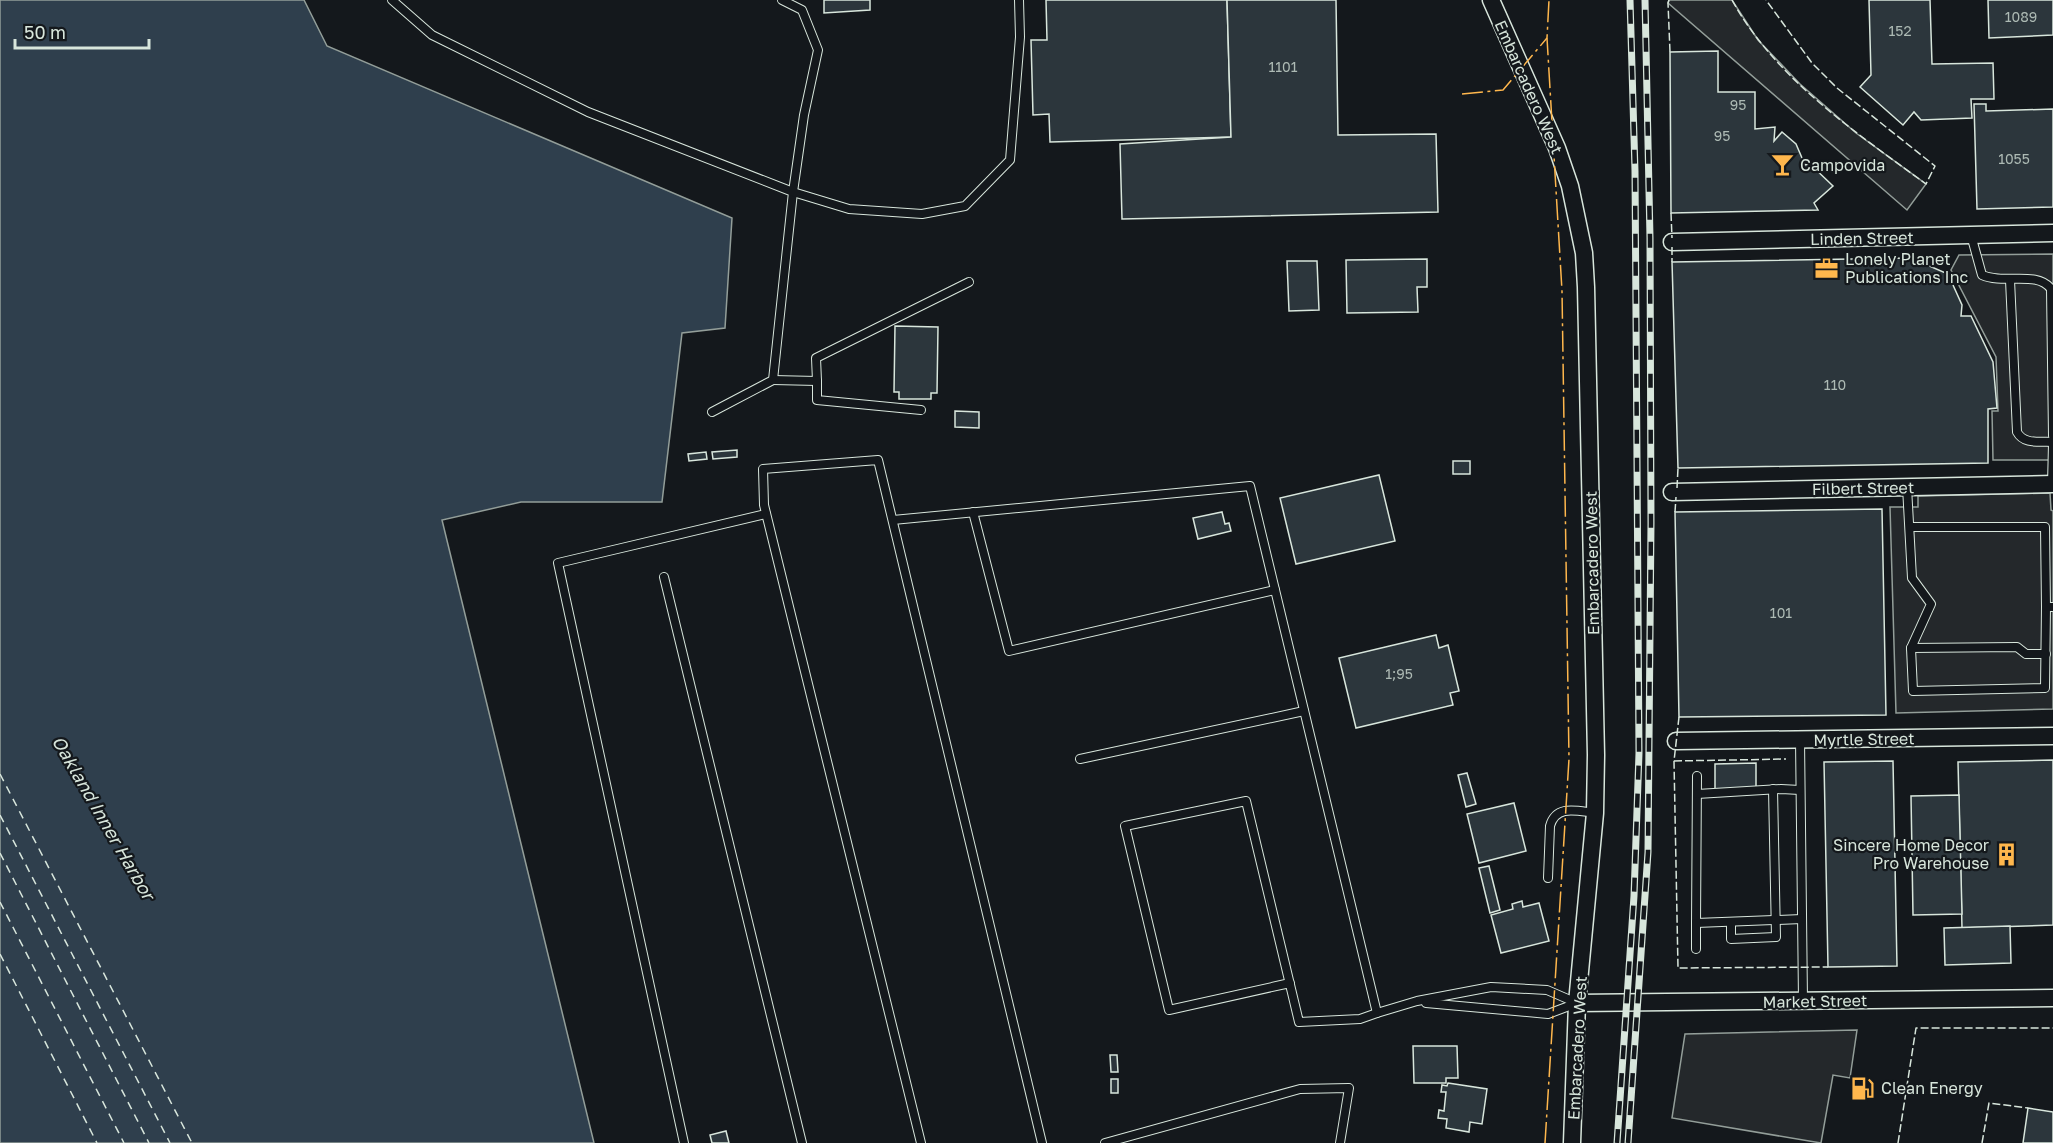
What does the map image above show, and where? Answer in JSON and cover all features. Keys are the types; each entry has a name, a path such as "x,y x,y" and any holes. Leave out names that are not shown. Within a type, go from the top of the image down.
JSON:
{"street":[{"name":"Embarcadero West","path":"1491,0 1557,148 1570,186 1584,253 1596,755 1595,813 1577,1003 1572,1143"},
{"name":"Linden Street","path":"1672,242 2053,233"},
{"name":"Filbert Street","path":"1672,492 2052,484"},
{"name":"Myrtle Street","path":"1676,741 2053,736"},
{"name":"Market Street","path":"1577,1003 2053,998"}],"lane":[{"path":"392,0 432,34 588,112 793,192 849,209 922,214 965,206 1010,159 1020,37 1019,0"},
{"path":"773,380 793,192 804,115 818,50 802,10 783,0"},
{"path":"1971,235 1982,275 1988,278 2010,280 2039,279 2047,283 2051,289 2053,436"},
{"path":"2010,280 2017,432 2025,441 2053,443 2052,484"},
{"path":"921,410 817,400 816,358 969,282"},
{"path":"712,412 773,380 817,381"},
{"path":"921,1143 766,514 763,469 878,460 1042,1143"},
{"path":"893,520 1250,486 1377,1013"},
{"path":"1907,487 1912,578 1931,604 1911,648 1913,691 2045,688 2050,607 2045,527 1910,527"},
{"path":"973,512 1009,651 1275,590"},
{"path":"684,1143 558,563 766,514"},
{"path":"664,577 802,1143"},
{"path":"1911,648 2017,647 2026,654 2046,654"},
{"path":"1080,759 1304,711"},
{"path":"1800,740 1803,1001"},
{"path":"1696,949 1697,776"},
{"path":"1697,794 1773,789 1800,790"},
{"path":"1731,922 1731,939 1776,937 1773,789"},
{"path":"1290,983 1169,1010 1125,826 1246,801 1290,983 1299,1022 1360,1019 1417,1002 1491,987 1547,990 1577,1003"},
{"path":"1548,878 1552,818 1560,811 1567,810 1595,813"},
{"path":"1696,923 1802,919"},
{"path":"1417,1002 1548,1014 1577,1003"},
{"path":"1105,1143 1300,1089 1349,1088 1340,1143"}],"shaded area":[{"path":"1669,0 1732,0 1758,40 1800,84 1856,133 1926,184 1907,210 1668,3"},
{"path":"2053,254 2053,460 1993,460 1992,411 1998,411 1996,357 1951,270 1959,255"},
{"path":"2050,493 2051,510 2053,511 2053,709 1896,713 1890,507 1918,507 1918,496"},
{"path":"1857,1030 1850,1078 1833,1075 1821,1143 1672,1118 1685,1034"}],"water":[{"name":"Oakland Inner Harbor","path":"0,0 304,0 327,46 732,218 725,328 682,333 662,502 521,502 442,520 594,1143 0,1143"}],"building":[{"path":"824,0 870,0 870,10 824,13"},
{"path":"1046,0 1227,0 1231,137 1050,142 1049,114 1033,115 1031,40 1047,40"},
{"path":"1227,0 1336,0 1338,135 1436,134 1438,212 1122,219 1120,144 1231,137"},
{"path":"1869,0 1930,0 1932,64 1993,63 1994,99 1971,99 1972,118 1921,120 1914,112 1903,125 1860,87 1871,75"},
{"path":"1988,0 2053,0 2053,35 1989,38"},
{"path":"1718,51 1718,92 1755,92 1755,129 1775,127 1774,141 1782,132 1796,144 1805,165 1810,164 1833,186 1814,203 1818,210 1671,213 1670,52"},
{"path":"1974,104 1986,104 1986,111 2053,109 2053,207 1977,209"},
{"path":"1911,258 1948,274 1962,305 1961,316 1971,316 1993,362 1997,408 1988,409 1988,463 1678,468 1672,262"},
{"path":"1427,259 1427,287 1417,287 1418,312 1347,313 1346,260"},
{"path":"1287,261 1317,261 1319,310 1289,311"},
{"path":"895,326 938,327 937,393 931,393 931,399 899,399 899,392 894,392"},
{"path":"955,411 979,412 979,428 955,427"},
{"path":"737,450 737,457 713,459 712,452"},
{"path":"706,452 707,459 689,461 688,454"},
{"path":"1453,461 1470,461 1470,474 1453,474"},
{"path":"1379,475 1395,541 1296,564 1280,498"},
{"path":"1882,509 1886,715 1679,717 1675,512"},
{"path":"1222,512 1225,524 1229,523 1231,531 1198,539 1193,518"},
{"path":"1436,635 1439,648 1448,645 1459,691 1450,693 1453,705 1356,728 1339,658"},
{"name":"Sincere Home Decor Pro Warehouse","path":"2053,760 2053,925 1962,928 1958,762"},
{"path":"1893,761 1897,966 1828,967 1824,762"},
{"path":"1756,763 1756,789 1715,790 1715,764"},
{"path":"1467,773 1476,804 1466,807 1458,775"},
{"path":"1959,795 1962,914 1913,915 1911,796"},
{"path":"1514,803 1526,851 1479,863 1467,814"},
{"path":"1489,866 1500,910 1490,913 1479,868"},
{"path":"1522,901 1523,907 1539,903 1549,941 1501,953 1491,915 1513,909 1512,904"},
{"path":"2010,926 2011,963 1945,965 1944,928"},
{"path":"1413,1046 1457,1046 1458,1078 1446,1078 1446,1083 1414,1083"},
{"path":"1110,1055 1117,1055 1118,1072 1111,1072"},
{"path":"1111,1079 1118,1079 1118,1093 1111,1093"},
{"path":"1448,1083 1487,1089 1482,1124 1470,1122 1469,1132 1446,1128 1447,1119 1438,1118 1439,1110 1444,1111 1446,1092 1441,1092 1442,1085 1447,1086"},
{"path":"2028,1108 2053,1112 2053,1143 2023,1143"},
{"path":"726,1131 729,1143 712,1143 710,1135"}],"ferry route":[{"path":"0,774 192,1143"},
{"path":"0,815 170,1143"},
{"path":"0,853 149,1143"},
{"path":"0,902 124,1143"},
{"path":"0,954 97,1143"}],"railway":[{"path":"1617,1143 1634,896 1639,753 1635,171 1630,0"},
{"path":"1628,1143 1648,852 1651,523 1650,238 1645,0"}],"fence":[{"path":"1669,0 1670,52"},
{"path":"1732,0 1770,54 1794,79 1845,123 1926,184 1935,166 1837,88 1812,63 1766,0"},
{"path":"1671,213 1672,238"},
{"path":"1672,247 1672,262"},
{"path":"1677,488 1678,468"},
{"path":"1675,512 1676,497"},
{"path":"1679,717 1674,761 1678,968 1828,967"},
{"path":"1674,761 1786,759"},
{"path":"1898,1143 1916,1028 2053,1028"},
{"path":"1982,1143 1989,1103 2028,1108"}],"power":[{"path":"1545,1143 1569,759 1562,291 1547,38 1549,0"},
{"path":"1462,94 1503,90 1547,38"}],"place":[{"name":"Campovida","path":"1782,165"},
{"name":"Lonely Planet Publications Inc","path":"1827,268"},
{"name":"Sincere Home Decor Pro Warehouse","path":"2007,854"},
{"name":"Clean Energy","path":"1863,1088"}]}
